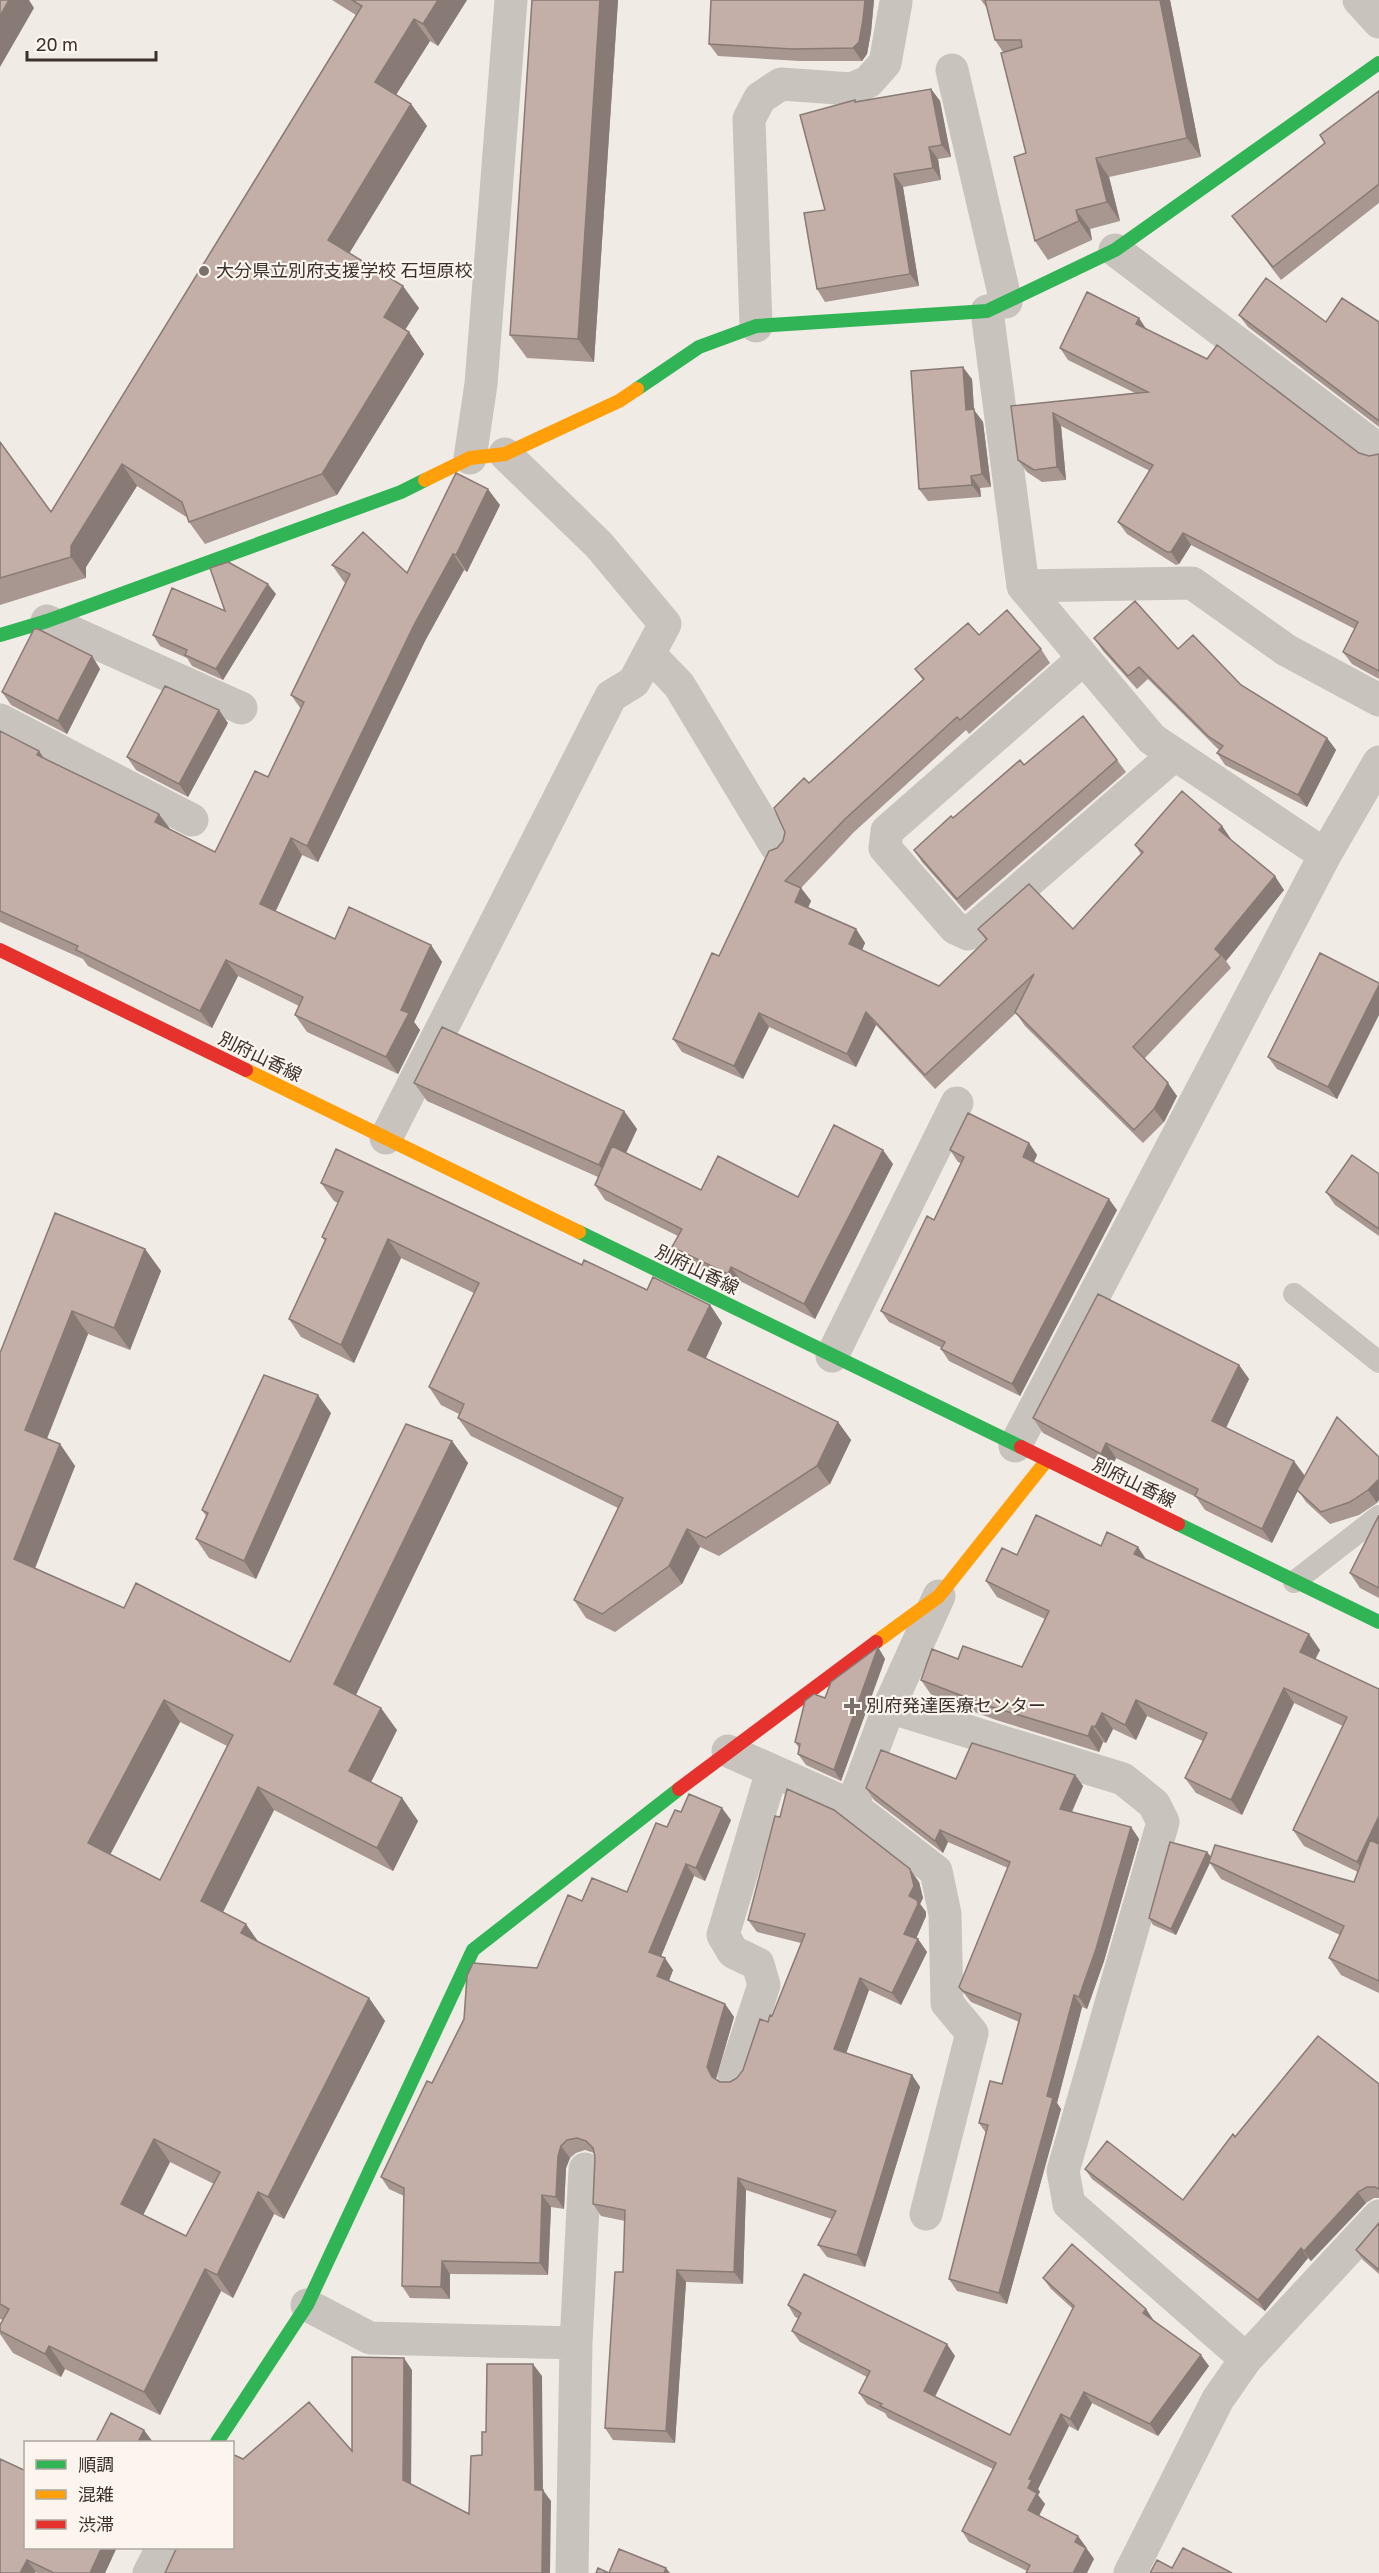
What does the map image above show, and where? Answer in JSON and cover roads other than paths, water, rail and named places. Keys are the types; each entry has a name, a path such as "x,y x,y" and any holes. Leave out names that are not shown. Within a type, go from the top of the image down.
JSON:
{"street":[{"path":"470,458 480,384 511,0"},
{"path":"1359,0 1379,22"},
{"path":"756,326 749,118 760,98 781,84 851,89 868,82 885,63 896,2"},
{"path":"0,634 47,621 401,492 470,458 505,454 619,401 699,347 756,326 997,306 1115,250 1379,63"},
{"path":"952,70 997,306 1023,586 1152,739 1325,855"},
{"path":"1115,250 1379,450"},
{"path":"386,1138 611,696 634,682 665,624 599,545 505,454"},
{"path":"1023,586 1192,583 1286,650 1379,700"},
{"path":"47,621 241,708"},
{"path":"649,654 679,685 776,846"},
{"path":"1083,659 887,831 885,848 955,928 968,934 1174,755"},
{"path":"0,720 192,820"},
{"path":"1015,1446 1325,855 1379,762"},
{"name":"別府山香線","path":"0,950 1379,1622"},
{"path":"832,1356 957,1103"},
{"path":"852,1806 889,1707 939,1596 1047,1460"},
{"path":"217,2441 307,2305 473,1950 728,1751 939,1596"},
{"path":"889,1707 1123,1779 1154,1804 1163,1822 1063,2170 1069,2204 1246,2359"},
{"path":"728,1751 852,1806 936,1871 945,1914 947,2003 972,2033 926,2214"},
{"path":"734,2076 764,1985 758,1964 733,1952 723,1935 772,1771"},
{"path":"572,2573 576,2343 585,2169"},
{"path":"1131,2573 1218,2399 1246,2359 1379,2216"},
{"path":"307,2305 370,2338 576,2343"},
{"path":"149,2573 161,2549"}],"lane":[{"path":"1294,1294 1379,1362"},
{"path":"1294,1582 1379,1516"}],"place":[{"name":"大分県立別府支援学校 石垣原校","path":"204,271"},
{"name":"別府発達医療センター","path":"852,1706"}]}
